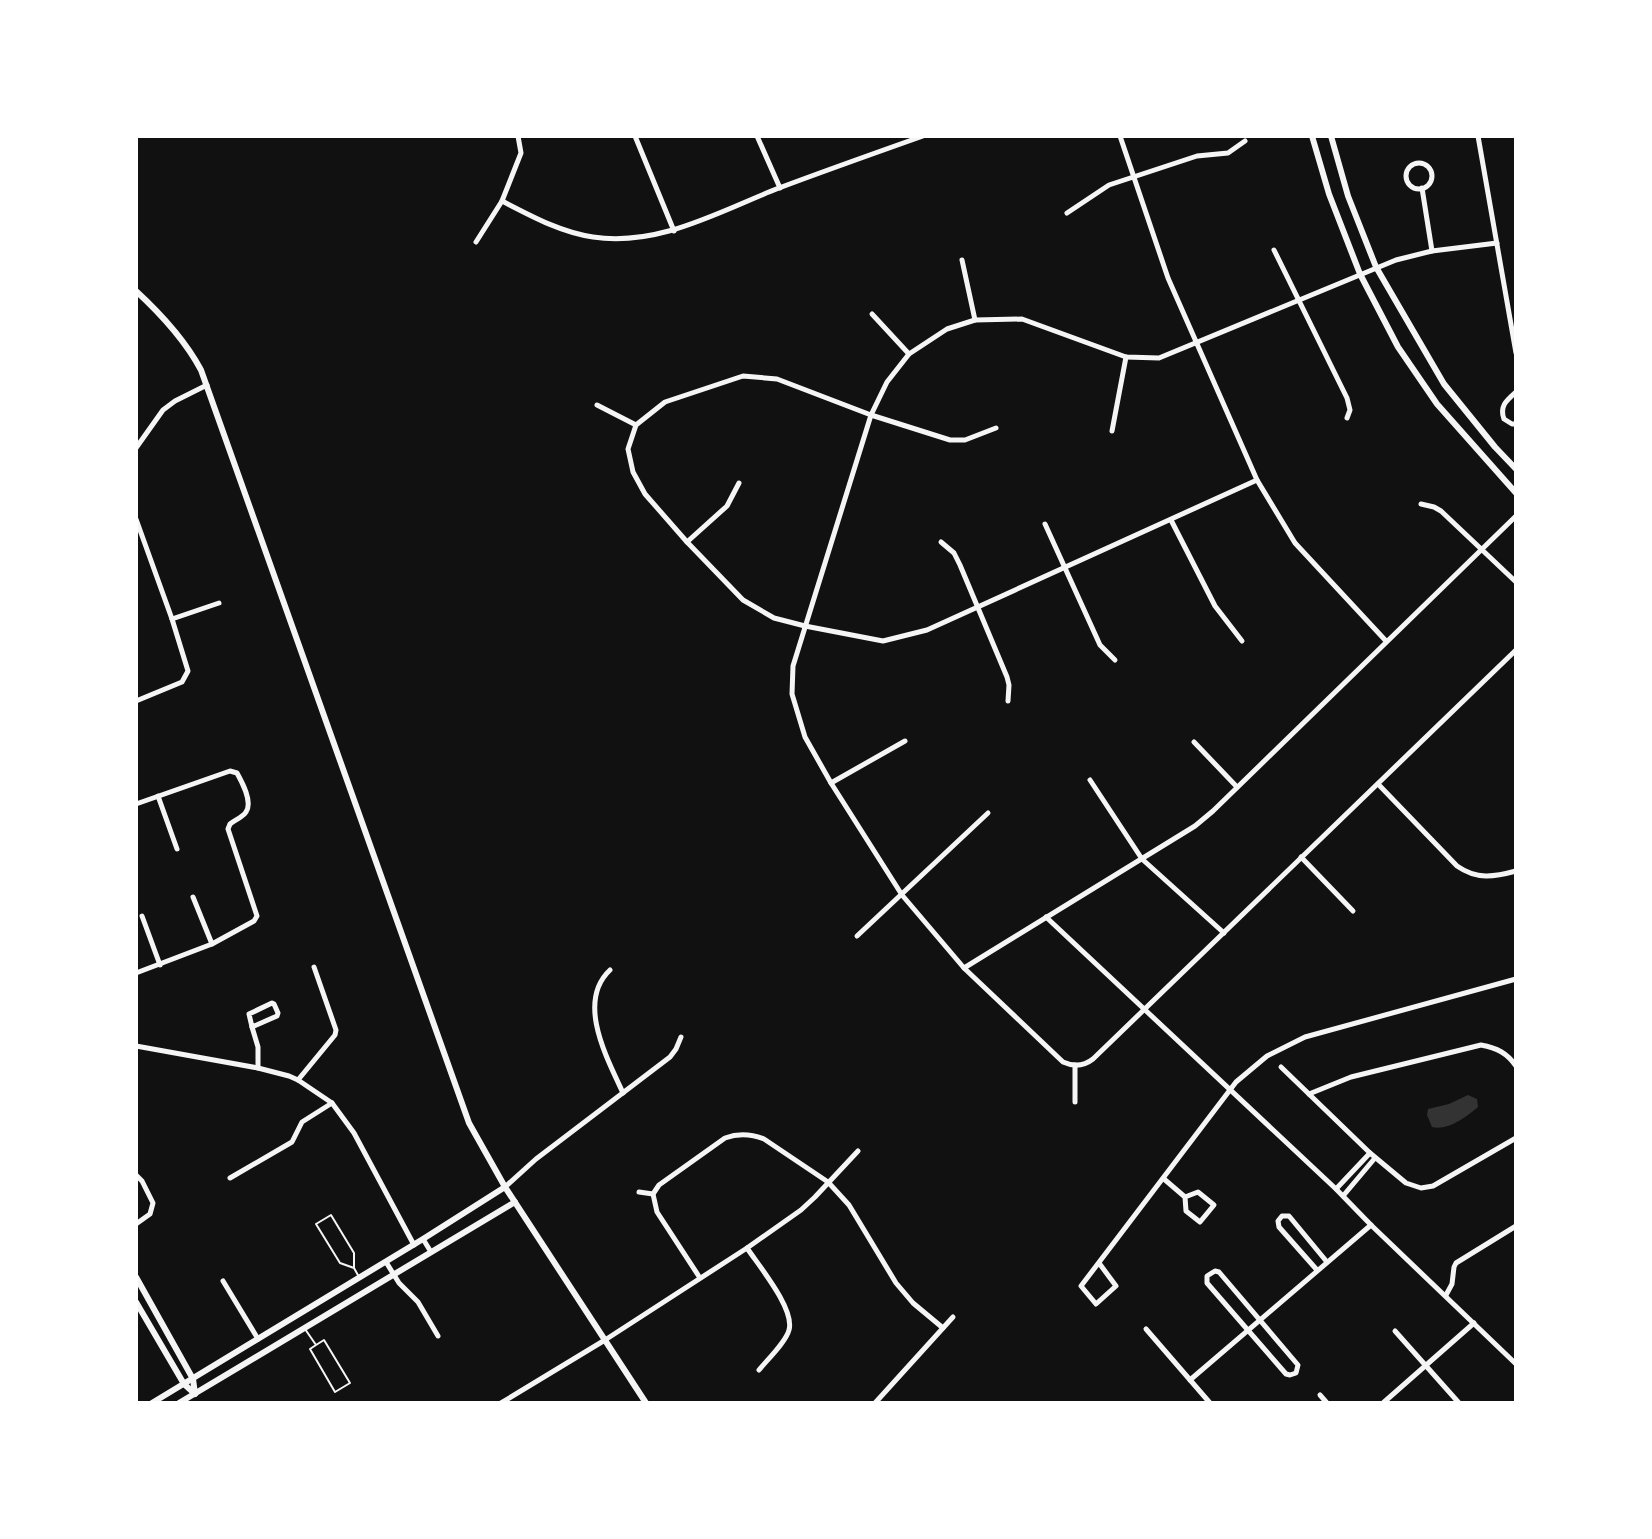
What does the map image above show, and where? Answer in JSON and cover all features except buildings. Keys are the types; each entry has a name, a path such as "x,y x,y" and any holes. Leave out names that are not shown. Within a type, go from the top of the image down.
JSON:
{"street":[{"path":"476,242 502,201 521,153 518,136"},
{"path":"635,136 674,231"},
{"path":"757,136 780,188"},
{"path":"502,201 548,225 593,237 634,238 674,231 923,136"},
{"path":"1120,136 1168,278 1257,480 1295,543 1386,641"},
{"path":"1312,136 1329,194 1360,274 1398,347 1437,404 1516,493"},
{"path":"1331,136 1348,196 1376,267 1444,384 1516,469"},
{"path":"1478,136 1516,353"},
{"path":"1067,213 1109,185 1197,156 1228,153 1245,141"},
{"path":"1417,163 1425,164 1432,173 1431,181 1422,188 1414,187 1407,178 1408,170 1417,163"},
{"path":"1422,188 1432,251"},
{"path":"1497,243 1432,251 1396,260 1159,358 1126,357 1022,319 975,320 947,329 909,354 887,382 871,415 793,666 792,694 805,737 902,895 964,968 1063,1062 1075,1065 1093,1059 1516,650"},
{"path":"1274,250 1350,404 1347,418"},
{"path":"962,260 975,320"},
{"path":"136,291 169,323 201,370 469,1123 505,1187 646,1403"},
{"path":"872,314 909,354"},
{"path":"1112,431 1126,357"},
{"path":"996,428 965,440 950,440 871,415 777,379 743,376 665,402 636,425 628,449 633,472 645,494 743,600 774,618 883,641 927,630 1257,480"},
{"path":"136,448 163,410 207,385"},
{"path":"1516,392 1504,404 1502,414 1508,422 1516,424"},
{"path":"597,405 636,425"},
{"path":"687,542 727,506 739,483"},
{"path":"1421,504 1441,511 1516,582"},
{"path":"964,968 1195,826 1516,516"},
{"path":"136,519 188,671 182,682 136,701"},
{"path":"1171,520 1215,606 1242,641"},
{"path":"1045,524 1100,645 1115,660"},
{"path":"941,542 954,553 978,607 1007,677 1008,701"},
{"path":"172,619 219,603"},
{"path":"831,783 905,741"},
{"path":"1194,742 1237,787"},
{"path":"136,804 230,771 239,775 249,803 248,809 228,829 257,916 254,921 212,944 136,973"},
{"path":"1090,780 1142,859 1224,933"},
{"path":"1378,784 1457,866 1483,877 1516,871"},
{"path":"158,796 177,849"},
{"path":"857,936 988,813"},
{"path":"1301,857 1353,911"},
{"path":"193,897 212,944"},
{"path":"142,916 160,965"},
{"path":"1046,917 1336,1189 1516,1364"},
{"path":"298,1080 336,1030 314,967"},
{"path":"610,970 596,988 595,1020 623,1093"},
{"path":"1099,1263 1116,1286 1096,1304 1081,1286 1229,1091 1245,1073 1267,1056 1305,1037 1516,979"},
{"path":"252,1027 277,1016 274,1004 251,1012 249,1017 252,1027 258,1047 258,1068"},
{"path":"152,1403 505,1187 536,1159 670,1057 681,1037"},
{"path":"1309,1094 1351,1077 1481,1045 1503,1052 1516,1066"},
{"path":"136,1046 258,1068 298,1080 332,1103 354,1133 414,1245"},
{"path":"1075,1065 1075,1102"},
{"path":"1281,1067 1373,1155 1406,1183 1421,1188 1433,1186 1516,1138"},
{"path":"230,1178 292,1142 302,1122 332,1103"},
{"path":"700,1278 657,1212 653,1194 659,1185 683,1166 725,1138 735,1134 755,1135 828,1182 849,1205 896,1283 913,1303 943,1328"},
{"path":"501,1403 605,1340 801,1210 858,1151"},
{"path":"1336,1189 1373,1155"},
{"path":"1343,1196 1373,1155"},
{"path":"136,1175 153,1203 150,1214 136,1224"},
{"path":"1164,1179 1185,1197 1186,1211 1200,1222 1214,1205 1198,1192 1185,1197"},
{"path":"639,1192 653,1194"},
{"path":"179,1403 196,1396 304,1327 515,1202"},
{"path":"1317,1270 1279,1227 1279,1218 1289,1216 1327,1262"},
{"path":"1190,1380 1371,1225"},
{"path":"1446,1295 1452,1284 1456,1263 1516,1226"},
{"path":"423,1239 431,1252"},
{"path":"747,1248 780,1298 790,1321 786,1336 759,1370"},
{"path":"386,1262 399,1283 418,1302 438,1336"},
{"path":"1219,1272 1260,1320 1298,1365 1296,1373 1286,1374 1207,1283 1209,1274 1219,1272"},
{"path":"136,1277 193,1379 196,1396"},
{"path":"223,1281 258,1339"},
{"path":"136,1302 184,1384 196,1396"},
{"path":"298,1316 304,1327"},
{"path":"875,1403 953,1317"},
{"path":"1383,1403 1474,1323"},
{"path":"1146,1329 1210,1403"},
{"path":"1395,1331 1459,1403"},
{"path":"1320,1395 1327,1403"}],"lane":[{"path":"354,1268 340,1263 316,1224 331,1215 354,1253 354,1268 360,1278"},
{"path":"304,1327 316,1345"},
{"path":"324,1340 350,1383 335,1392 310,1349 316,1345 324,1340"}],"shaded area":[{"path":"1468,1095 1477,1099 1478,1107 1450,1125 1432,1127 1428,1109"}]}
